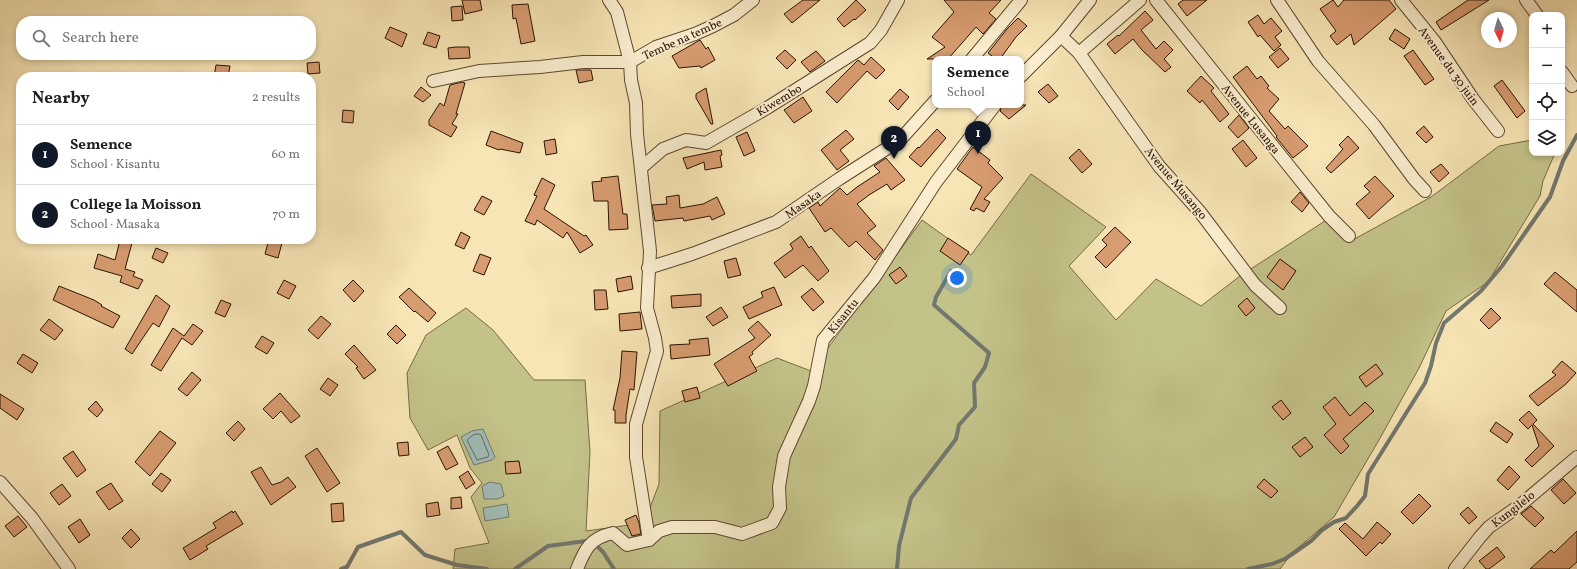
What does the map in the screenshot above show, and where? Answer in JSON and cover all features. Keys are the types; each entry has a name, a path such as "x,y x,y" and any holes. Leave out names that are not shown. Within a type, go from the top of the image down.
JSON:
{"street":[{"path":"577,569 591,542 603,535 613,533 627,545 649,540 636,457 636,424 657,351 647,308 650,251 637,134 636,103 631,80 630,62 617,12 609,0"},
{"name":"Tembe na tembe","path":"630,62 656,48 695,34 734,15 753,0"},
{"name":"Kiwembo","path":"641,168 662,149 686,140 706,143 767,108 870,44 881,30 898,0"},
{"path":"974,56 1021,0"},
{"path":"1024,73 1061,36 1090,0"},
{"path":"1079,53 1140,0"},
{"name":"Avenue Lusanga","path":"1156,0 1329,216 1349,236"},
{"path":"1277,0 1318,61 1374,125 1414,179 1425,191"},
{"name":"Avenue du 30 juin","path":"1401,0 1434,42 1473,99 1498,132"},
{"path":"1526,0 1535,12"},
{"name":"Avenue Musango","path":"1061,36 1079,53 1159,166 1200,212 1255,285 1280,308"},
{"path":"433,81 479,71 540,67 583,62 630,62"},
{"path":"1565,76 1572,86"},
{"name":"Masaka","path":"648,268 692,254 776,222 900,140 932,104"},
{"name":"Kisantu","path":"649,540 659,531 672,527 715,527 742,534 772,523 780,508 779,486 784,456 809,401 814,386 823,340 874,278 936,182 993,108"},
{"name":"Kungilelo","path":"1455,569 1489,527 1519,506 1577,456"},
{"path":"0,482 32,518 69,569"}],"shaded area":[{"path":"1529,141 1529,156 1554,156 1543,181 1540,196 1488,282 1446,311 1419,368 1334,517 1292,553 1280,569 453,569 455,549 489,543 471,497 482,483 470,468 457,435 428,450 410,418 407,373 426,335 466,308 493,330 534,380 585,380 590,452 586,531 644,523 659,484 660,411 777,358 811,371 922,220 971,255 1031,174 1106,227 1069,266 1116,320 1156,279 1201,306 1240,276 1328,219 1349,242 1431,197 1499,146"}],"water":[{"path":"483,429 495,457 492,460 474,465 461,437 472,431"},
{"path":"490,482 501,484 504,496 498,499 484,499 482,486"},
{"path":"507,504 509,517 485,521 483,508"}],"building":[{"path":"462,0 480,0 482,10 465,14"},
{"path":"803,0 820,0 792,23 784,14"},
{"path":"856,0 866,10 844,27 837,19"},
{"path":"944,0 1001,0 989,13 996,19 983,34 976,27 951,56 932,56 932,59 927,59 945,47 932,37 954,12"},
{"path":"1183,0 1207,0 1187,16 1178,4"},
{"path":"1333,0 1338,7 1344,0 1389,0 1396,9 1354,45 1351,34 1337,45 1330,36 1336,31 1320,9"},
{"path":"1468,0 1489,0 1441,30 1436,22"},
{"path":"528,4 535,41 521,44 516,18 513,19 512,5"},
{"path":"462,6 463,20 452,21 451,7"},
{"path":"1145,11 1153,20 1141,30 1156,49 1164,41 1173,50 1164,59 1171,67 1165,72 1133,39 1115,54 1107,44 1118,35 1119,36"},
{"path":"1258,15 1264,24 1271,18 1282,31 1275,37 1281,45 1274,51 1260,35 1258,37 1248,22"},
{"path":"1018,18 1027,26 1016,37 1002,56 992,56 988,53"},
{"path":"390,27 407,34 402,47 385,38"},
{"path":"1395,29 1410,39 1404,49 1389,39"},
{"path":"428,32 440,36 436,48 423,44"},
{"path":"700,40 706,49 708,47 715,60 701,68 700,66 679,68 672,56"},
{"path":"469,47 470,58 449,59 448,48"},
{"path":"1280,48 1289,59 1278,68 1269,57"},
{"path":"785,50 796,60 787,69 776,58"},
{"path":"1413,50 1434,79 1425,85 1404,56"},
{"path":"816,51 825,61 810,72 801,62"},
{"path":"871,57 885,70 876,79 867,71 837,103 826,92 858,60 864,65"},
{"path":"319,62 320,73 308,72 307,63"},
{"path":"216,65 230,66 229,72 215,72"},
{"path":"1247,66 1257,79 1261,76 1269,86 1267,88 1279,99 1269,111 1285,129 1288,126 1308,146 1293,158 1233,77"},
{"path":"576,70 591,70 593,80 579,83"},
{"path":"1201,76 1214,88 1211,91 1229,114 1220,122 1202,100 1200,103 1187,91"},
{"path":"1502,80 1525,111 1517,118 1494,86"},
{"path":"462,82 465,83 456,114 458,114 452,124 457,127 451,137 429,125 429,120 440,103 444,106 450,85"},
{"path":"1048,84 1058,96 1049,103 1038,92"},
{"path":"421,87 431,95 423,102 414,96"},
{"path":"706,88 713,124 711,124 696,98 696,94"},
{"path":"900,89 909,97 898,110 889,101"},
{"path":"803,97 812,111 794,123 784,110"},
{"path":"1001,108 1022,108 1009,119 1000,111"},
{"path":"343,110 354,111 353,123 342,122"},
{"path":"1239,115 1249,128 1238,138 1228,127"},
{"path":"1424,126 1433,137 1426,143 1416,133"},
{"path":"937,129 946,138 921,167 909,157"},
{"path":"846,130 854,139 840,150 849,161 837,170 821,150"},
{"path":"491,131 523,143 520,153 499,150 486,145"},
{"path":"747,132 755,151 744,156 736,137"},
{"path":"1348,136 1359,148 1331,173 1326,168 1343,149 1339,145"},
{"path":"555,139 557,153 546,155 544,141"},
{"path":"1243,140 1257,158 1246,167 1232,149"},
{"path":"973,147 990,160 988,163 1003,178 984,199 990,202 984,212 976,208 974,211 970,209 982,187 957,169"},
{"path":"1079,149 1092,164 1082,173 1069,158"},
{"path":"721,150 722,155 720,156 722,167 705,170 704,162 687,169 683,158"},
{"path":"886,158 905,180 891,190 887,184 857,204 876,226 867,233 883,250 875,260 856,241 849,247 831,228 825,232 809,208 818,202 820,206 840,188 847,195 880,172 874,166"},
{"path":"1441,164 1449,173 1439,182 1430,172"},
{"path":"618,176 623,214 627,214 628,229 609,230 608,201 594,201 592,182 602,181 601,178"},
{"path":"1375,176 1394,196 1369,219 1356,204 1370,192 1364,186"},
{"path":"542,178 555,185 544,209 584,236 586,235 593,245 580,253 567,232 563,238 537,220 535,225 525,221 537,196 534,195"},
{"path":"1300,192 1309,203 1302,212 1291,202"},
{"path":"679,195 680,208 703,204 717,197 725,214 712,220 710,216 684,221 683,218 655,221 652,205 667,204 666,197"},
{"path":"482,196 492,201 484,215 474,210"},
{"path":"1115,227 1131,242 1106,268 1095,257 1107,245 1102,240"},
{"path":"461,232 470,237 464,249 455,245"},
{"path":"801,236 809,248 811,246 829,271 818,281 803,265 785,278 774,263 793,249 790,244"},
{"path":"948,238 969,252 960,265 940,251"},
{"path":"119,244 132,244 125,269 135,272 133,276 143,280 138,289 120,282 122,276 94,268 98,254 115,260"},
{"path":"268,244 282,244 278,258 265,254"},
{"path":"156,248 168,253 163,263 152,258"},
{"path":"480,254 491,258 484,275 473,271"},
{"path":"736,258 741,275 728,278 724,261"},
{"path":"1280,259 1296,271 1283,290 1267,277"},
{"path":"900,267 907,276 896,284 889,275"},
{"path":"1555,272 1577,290 1577,312 1544,284"},
{"path":"631,276 633,289 618,292 616,279"},
{"path":"284,280 296,286 289,299 277,293"},
{"path":"353,280 364,291 354,302 343,290"},
{"path":"59,286 94,300 102,305 101,306 120,316 113,328 53,300"},
{"path":"774,287 782,305 749,319 743,307 763,297 761,292"},
{"path":"409,288 436,313 428,322 415,311 414,312 399,297"},
{"path":"812,288 824,302 813,311 801,297"},
{"path":"594,290 606,290 608,309 595,310"},
{"path":"701,294 701,306 672,308 671,296"},
{"path":"156,295 170,306 159,327 153,323 132,354 125,349"},
{"path":"1247,298 1255,308 1246,316 1238,306"},
{"path":"221,300 231,304 225,317 215,313"},
{"path":"721,307 728,317 713,326 706,317"},
{"path":"1491,308 1501,318 1489,329 1480,320"},
{"path":"640,312 642,329 620,331 619,314"},
{"path":"321,316 331,324 318,339 308,330"},
{"path":"49,319 63,330 55,340 40,330"},
{"path":"758,321 771,335 752,352 753,354 749,357 757,371 728,386 714,364 755,338 748,330"},
{"path":"193,324 203,331 192,345 182,338 161,371 151,365 173,328 184,336"},
{"path":"396,325 406,335 397,344 387,334"},
{"path":"262,336 274,343 267,354 255,347"},
{"path":"708,338 710,355 671,359 670,345 690,344 689,340"},
{"path":"354,345 376,370 364,379 356,368 358,367 345,354"},
{"path":"622,351 637,352 634,390 630,389 626,423 615,423 615,410 613,410 620,378"},
{"path":"23,354 38,363 32,373 17,363"},
{"path":"1562,361 1576,373 1566,384 1538,406 1529,396 1556,375 1552,372"},
{"path":"1376,364 1383,374 1366,387 1359,377"},
{"path":"192,372 201,380 187,396 178,389"},
{"path":"328,378 338,385 330,396 320,389"},
{"path":"697,387 700,398 685,402 682,391"},
{"path":"280,393 300,416 291,423 281,411 273,419 263,409"},
{"path":"0,394 24,409 17,420 0,408"},
{"path":"1335,397 1350,416 1365,402 1374,411 1343,439 1349,446 1341,454 1324,435 1336,424 1323,407"},
{"path":"1281,400 1291,413 1283,420 1272,407"},
{"path":"96,401 103,410 97,417 88,409"},
{"path":"1529,411 1537,420 1533,424 1554,446 1532,467 1525,460 1539,446 1532,425 1528,429 1519,420"},
{"path":"238,421 245,429 234,441 226,433"},
{"path":"1496,422 1513,434 1507,443 1490,431"},
{"path":"160,431 176,443 150,476 135,462"},
{"path":"1305,437 1313,447 1300,457 1292,447"},
{"path":"408,442 409,455 399,456 397,443"},
{"path":"448,446 458,464 446,470 437,452"},
{"path":"317,448 340,483 327,492 305,456"},
{"path":"73,451 86,470 77,477 63,458"},
{"path":"519,461 521,473 506,474 505,462"},
{"path":"1509,466 1520,477 1508,490 1497,480"},
{"path":"261,467 272,485 281,482 288,477 296,487 271,505 251,472"},
{"path":"468,471 475,483 466,489 459,477"},
{"path":"161,473 171,480 162,492 152,484"},
{"path":"1264,479 1278,491 1271,498 1257,487"},
{"path":"1563,479 1576,493 1564,504 1551,490"},
{"path":"111,483 123,501 109,510 96,492"},
{"path":"62,484 71,496 59,505 50,493"},
{"path":"1419,494 1431,506 1413,524 1401,512"},
{"path":"461,497 462,508 451,509 451,498"},
{"path":"438,502 440,515 427,517 426,504"},
{"path":"343,503 344,521 332,522 331,504"},
{"path":"1531,506 1544,518 1535,527 1521,514"},
{"path":"1468,507 1477,517 1469,524 1460,514"},
{"path":"232,511 233,513 235,511 243,524 206,546 208,549 190,560 183,548 216,528 213,523"},
{"path":"636,515 641,534 632,536 625,520"},
{"path":"18,516 27,527 14,537 5,526"},
{"path":"80,519 90,535 79,543 68,527"},
{"path":"1377,522 1391,534 1382,544 1380,542 1366,556 1339,529 1345,523 1363,539"},
{"path":"131,529 140,539 131,548 122,538"},
{"path":"1577,531 1577,562 1569,569 1530,569 1551,550 1554,553"},
{"path":"1497,547 1505,557 1489,569 1486,569 1479,561"}],"waterway":[{"path":"1248,569 1272,564 1285,559 1311,541 1322,530 1334,522 1346,518 1365,496 1368,474 1425,383 1431,366 1436,343 1444,323 1481,291 1502,266 1550,197 1563,161 1577,135"},
{"path":"897,569 899,546 911,498 956,439 959,425 975,407 974,383 985,367 989,353 934,305 936,297 951,271"},
{"path":"341,569 347,567 358,547 401,532 425,555 457,565 487,569"},
{"path":"515,569 548,546 586,541 596,545 603,552 614,569"}],"place":[{"name":"Semence","path":"978,154"},
{"name":"College la Moisson","path":"894,159"}]}
